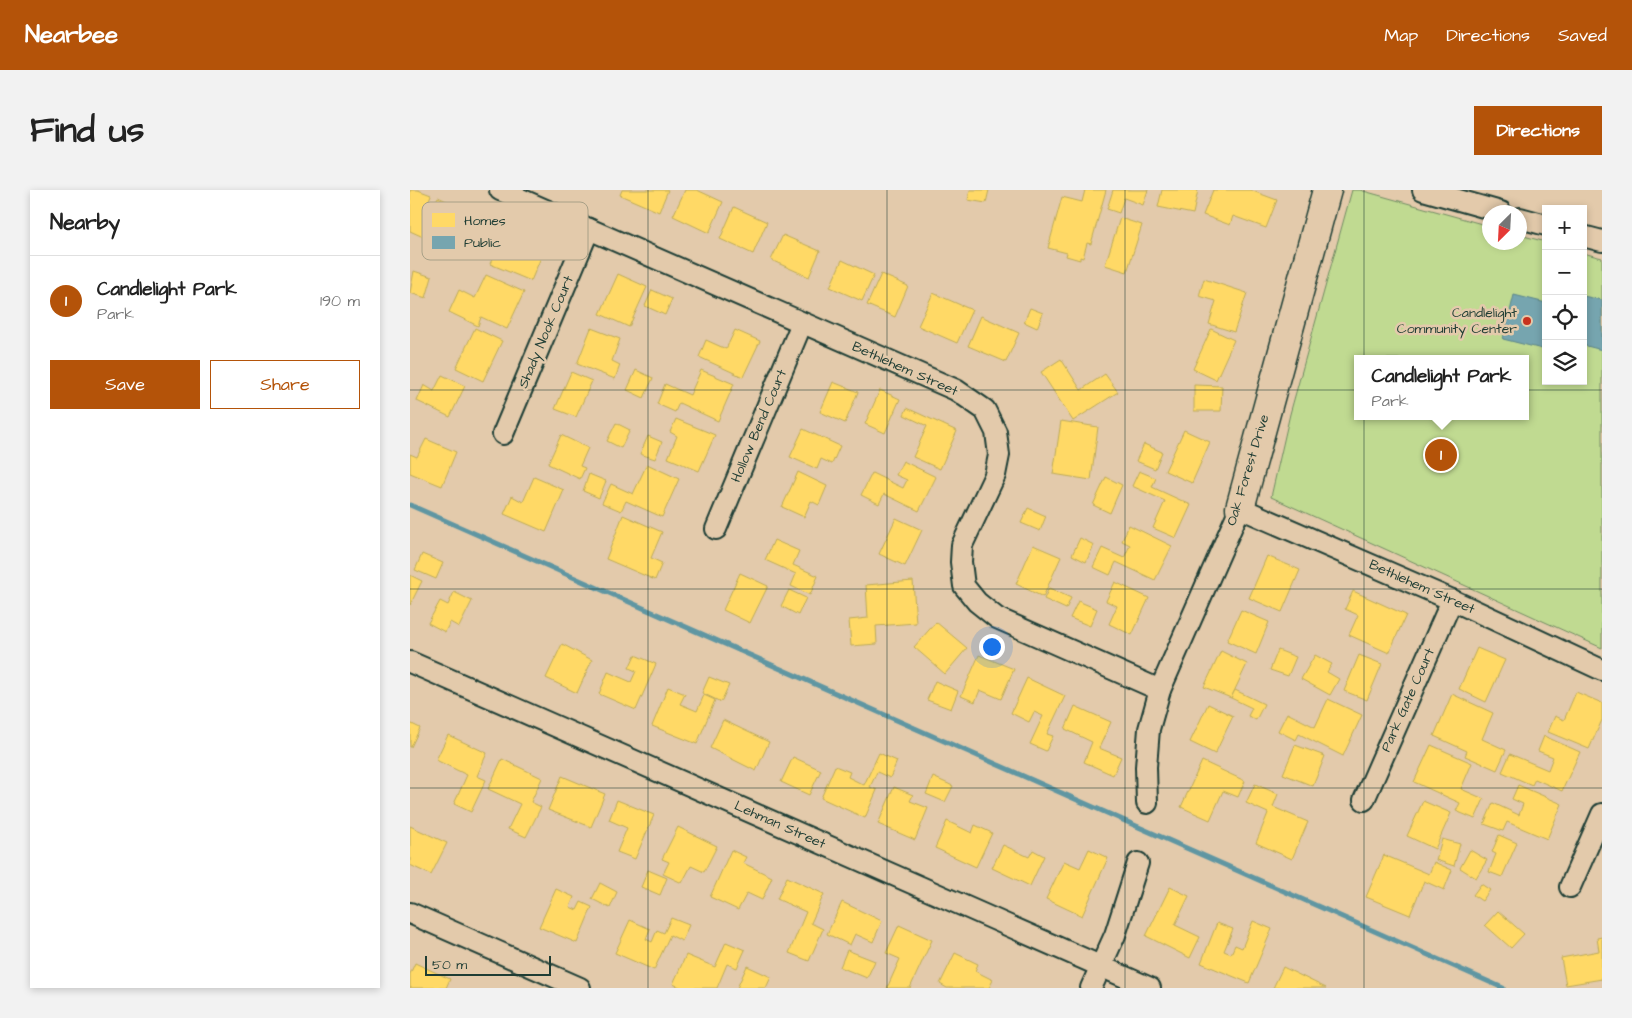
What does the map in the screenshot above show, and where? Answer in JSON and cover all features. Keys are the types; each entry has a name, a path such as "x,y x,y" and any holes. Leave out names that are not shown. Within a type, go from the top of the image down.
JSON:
{"street":[{"name":"Bethlehem Street","path":"500,190 527,202"},
{"name":"Oak Forest Drive","path":"1147,803 1146,768 1150,729 1160,690 1240,508 1327,190"},
{"path":"1423,190 1482,207"},
{"path":"1527,220 1542,224"},
{"name":"Bethlehem Street","path":"589,229 956,390 985,410 996,432 999,455 995,475 962,545 961,562 964,586 976,602 998,618 1160,690"},
{"path":"1587,237 1602,241"},
{"name":"Shady Nook Court","path":"503,434 576,260"},
{"name":"Hollow Bend Court","path":"716,529 802,323"},
{"name":"Bethlehem Street","path":"1240,508 1452,600 1602,670"},
{"name":"Park Gate Court","path":"1364,800 1452,600"},
{"name":"Lehman Street","path":"410,662 1150,988"},
{"path":"1570,887 1602,814"},
{"path":"1091,988 1115,935 1138,863"},
{"path":"410,913 580,988"}],"green space":[{"path":"1352,190 1360,190 1482,224 1482,250 1527,250 1527,237 1542,241 1542,385 1587,385 1587,254 1602,258 1602,648 1271,497 1290,414"}],"building: Homes":[{"path":"410,190 418,190 431,195 428,202 422,202 422,236 410,231"},
{"path":"622,190 668,190 659,212 620,195"},
{"path":"685,190 697,190 723,202 709,233 673,216"},
{"path":"970,190 989,190 986,203 968,200"},
{"path":"1085,190 1106,190 1091,244 1087,243 1083,258 1080,257 1080,260 1066,256 1067,253 1048,248 1062,197 1082,202"},
{"path":"1113,190 1148,190 1143,205 1124,198 1119,213 1107,209"},
{"path":"1162,190 1198,190 1193,214 1158,207"},
{"path":"1213,190 1250,190 1277,200 1266,228 1233,216 1230,225 1203,215"},
{"path":"438,197 448,202 436,202"},
{"path":"734,207 767,222 753,254 720,239"},
{"path":"1120,218 1142,225 1127,272 1105,265"},
{"path":"783,235 820,251 809,277 771,260"},
{"path":"492,260 540,260 531,281 490,264"},
{"path":"842,260 874,275 862,301 830,287"},
{"path":"414,271 432,277 426,298 410,293"},
{"path":"618,274 647,287 629,327 600,314"},
{"path":"881,274 908,286 895,317 867,305"},
{"path":"486,275 524,292 507,329 481,317 478,326 449,312 459,290 475,298"},
{"path":"1204,279 1247,293 1234,332 1209,324 1216,301 1199,296"},
{"path":"652,290 672,299 665,315 645,306"},
{"path":"933,293 972,310 957,343 918,326"},
{"path":"1030,308 1043,313 1037,328 1024,322"},
{"path":"981,316 1019,333 1006,362 968,346"},
{"path":"475,328 502,341 483,381 456,368"},
{"path":"591,328 620,339 612,361 620,365 615,379 577,364"},
{"path":"1211,329 1234,340 1216,380 1193,369"},
{"path":"735,330 760,341 743,377 699,357 706,340 726,349"},
{"path":"1061,359 1081,390 1105,374 1118,392 1073,421 1041,372"},
{"path":"636,370 653,378 644,398 627,390"},
{"path":"701,370 734,384 718,421 679,403 675,412 657,404 665,384 690,395"},
{"path":"571,372 592,381 576,417 555,409"},
{"path":"442,375 465,386 450,417 417,401 424,385 434,391"},
{"path":"833,382 858,392 845,423 820,412"},
{"path":"1194,385 1222,386 1221,411 1194,411"},
{"path":"880,390 900,399 885,433 865,424"},
{"path":"907,408 957,431 940,469 913,457 927,426 904,415"},
{"path":"676,419 715,435 699,471 668,458 677,436 670,432"},
{"path":"1061,421 1098,427 1091,480 1053,474"},
{"path":"616,423 630,430 621,448 607,441"},
{"path":"803,429 840,446 832,464 821,459 817,469 790,457"},
{"path":"1184,430 1210,442 1192,483 1165,471"},
{"path":"561,435 588,448 580,466 585,468 580,479 548,464"},
{"path":"648,436 662,442 655,459 640,454"},
{"path":"426,439 456,452 442,486 410,473 410,454 417,457"},
{"path":"1144,444 1162,452 1155,469 1136,461"},
{"path":"903,461 936,477 919,511 884,494 879,504 861,495 872,473 903,488 907,480 896,475"},
{"path":"647,464 679,479 662,517 626,501 621,511 602,503 611,484 633,494"},
{"path":"1139,471 1156,478 1152,487 1191,505 1176,538 1153,528 1165,501 1132,486"},
{"path":"798,472 827,486 819,505 811,501 804,517 782,507"},
{"path":"589,474 606,481 599,498 583,491"},
{"path":"534,477 564,490 546,532 504,514 512,496 523,502"},
{"path":"1106,477 1122,485 1110,513 1093,505"},
{"path":"1028,508 1046,516 1040,531 1021,523"},
{"path":"623,515 662,532 651,558 662,563 655,580 606,559"},
{"path":"896,518 922,530 905,566 879,554"},
{"path":"1129,525 1172,546 1155,580 1116,562 1110,575 1093,567 1102,548 1124,558 1130,545 1122,541"},
{"path":"1080,538 1094,545 1086,562 1072,555"},
{"path":"774,540 799,551 793,565 818,576 810,595 791,586 796,574 765,560"},
{"path":"1033,545 1061,557 1043,597 1016,584"},
{"path":"422,554 443,563 436,579 415,570"},
{"path":"1267,556 1300,570 1282,612 1249,598"},
{"path":"740,573 768,586 750,623 723,610"},
{"path":"410,575 422,581 410,605"},
{"path":"913,581 916,623 876,626 877,644 851,646 849,620 868,618 866,585"},
{"path":"1115,582 1149,598 1132,635 1109,624 1117,606 1106,601"},
{"path":"1049,588 1071,598 1066,609 1044,599"},
{"path":"789,590 806,598 798,615 781,606"},
{"path":"1353,591 1406,615 1389,653 1349,635 1358,615 1345,609"},
{"path":"454,592 472,601 459,627 450,622 445,632 428,623 440,601 448,605"},
{"path":"1078,601 1097,609 1090,626 1070,618"},
{"path":"1241,610 1269,622 1256,654 1227,641"},
{"path":"936,622 967,648 945,674 914,647"},
{"path":"562,644 592,660 577,693 546,678"},
{"path":"1477,648 1505,660 1486,702 1459,689"},
{"path":"1278,650 1296,657 1288,676 1270,670"},
{"path":"1221,651 1247,664 1231,698 1204,687"},
{"path":"635,655 656,664 636,710 599,694 608,672 631,682 636,671 629,668"},
{"path":"979,655 1014,669 1001,699 980,690 975,702 961,696"},
{"path":"1315,655 1332,664 1327,672 1339,679 1330,695 1301,679"},
{"path":"1359,655 1382,664 1367,700 1344,691"},
{"path":"709,677 729,685 721,702 702,693"},
{"path":"1027,678 1065,696 1047,734 1053,736 1046,751 1030,744 1043,716 1034,712 1029,722 1011,713"},
{"path":"935,681 958,691 951,709 927,700"},
{"path":"668,687 685,694 680,704 697,711 704,695 715,700 697,744 652,726"},
{"path":"1235,690 1264,704 1256,720 1248,716 1252,708 1231,698"},
{"path":"1576,692 1602,703 1602,720 1589,749 1548,732 1555,716 1564,720"},
{"path":"1452,694 1493,713 1482,739 1506,750 1497,770 1465,756 1467,751 1434,736"},
{"path":"1328,699 1362,715 1343,756 1299,734 1296,740 1278,731 1287,713 1315,727"},
{"path":"1208,704 1233,716 1215,754 1190,742"},
{"path":"1075,706 1111,722 1099,748 1121,757 1113,775 1084,762 1092,742 1065,729"},
{"path":"723,720 769,742 756,771 710,748"},
{"path":"410,723 420,728 411,747 410,747"},
{"path":"448,735 487,753 477,776 486,780 471,812 454,804 467,775 436,760"},
{"path":"1544,736 1580,752 1562,791 1535,779 1532,785 1502,772 1510,754 1548,770 1553,757 1538,751"},
{"path":"1295,745 1325,756 1313,786 1283,774"},
{"path":"1431,745 1472,763 1461,789 1484,799 1475,819 1456,811 1460,803 1414,782"},
{"path":"879,753 897,761 890,778 877,772 870,787 877,790 865,818 821,798 835,766 850,772 848,777 864,785"},
{"path":"793,757 821,770 809,795 781,782"},
{"path":"502,759 542,778 531,802 541,807 526,837 508,829 520,804 488,789"},
{"path":"1202,761 1245,781 1238,797 1223,791 1210,820 1181,807"},
{"path":"562,776 605,794 591,827 548,810"},
{"path":"933,777 953,786 945,802 926,794"},
{"path":"1255,784 1278,794 1273,807 1308,822 1292,859 1256,843 1268,813 1246,803"},
{"path":"1518,785 1562,804 1547,839 1507,822 1503,831 1484,824 1493,803 1519,815 1523,804 1512,799"},
{"path":"894,787 913,795 910,801 928,808 915,840 878,824"},
{"path":"617,800 654,815 635,859 617,852 627,828 609,820"},
{"path":"1423,801 1451,813 1435,849 1407,836"},
{"path":"947,821 972,833 975,825 992,833 976,867 935,848"},
{"path":"410,826 447,843 431,875 410,865"},
{"path":"678,827 717,846 704,872 691,866 682,883 663,874 669,862 662,859"},
{"path":"1499,835 1517,843 1502,877 1489,872 1496,854 1492,852"},
{"path":"1442,839 1460,844 1454,866 1436,860"},
{"path":"1003,845 1029,857 1033,850 1044,856 1030,886 992,868"},
{"path":"1089,849 1108,858 1082,916 1046,899 1064,861 1080,868"},
{"path":"731,850 746,857 743,863 772,877 762,900 747,893 738,910 710,897"},
{"path":"1470,850 1487,860 1476,878 1460,868"},
{"path":"1384,855 1429,874 1434,862 1452,870 1444,890 1424,881 1410,915 1366,897"},
{"path":"648,870 667,878 660,895 641,887"},
{"path":"787,877 824,894 811,923 823,929 809,961 789,953 806,912 777,899"},
{"path":"600,883 617,892 610,908 592,899"},
{"path":"1481,884 1490,890 1482,901 1473,895"},
{"path":"1170,887 1189,896 1175,925 1200,937 1190,958 1146,936"},
{"path":"556,889 574,897 570,907 577,910 581,902 592,907 577,943 539,927"},
{"path":"842,902 882,921 873,942 855,934 850,945 827,934"},
{"path":"1498,911 1524,934 1511,948 1485,925"},
{"path":"671,918 689,925 682,941 670,935 654,970 615,953 630,920 650,929 646,939 652,942 657,930 664,933"},
{"path":"1253,921 1272,929 1249,983 1201,963 1217,923 1233,929 1224,951 1231,954 1235,945 1242,948"},
{"path":"899,925 932,940 910,988 887,988 900,959 886,953"},
{"path":"1602,937 1602,979 1566,985 1561,958 1599,951 1597,938"},
{"path":"726,942 745,950 737,968 727,964 717,988 682,988 673,984 686,955 715,967"},
{"path":"847,950 875,961 867,978 840,967"},
{"path":"955,953 978,964 975,971 993,980 989,988 947,988 940,984"},
{"path":"415,963 450,979 446,988 410,988 410,974"},
{"path":"747,966 771,977 766,988 737,988"},
{"path":"1283,967 1326,988 1273,988"}],"building: Public":[{"name":"Candlelight Community Center","path":"1514,295 1542,302 1542,349 1503,339"},
{"path":"1587,297 1602,300 1602,350 1587,346"}],"waterway":[{"path":"410,505 1503,988"}],"place":[{"name":"Candlelight Community Center","path":"1527,321"},
{"name":"Candlelight Park","path":"1441,455"}]}
